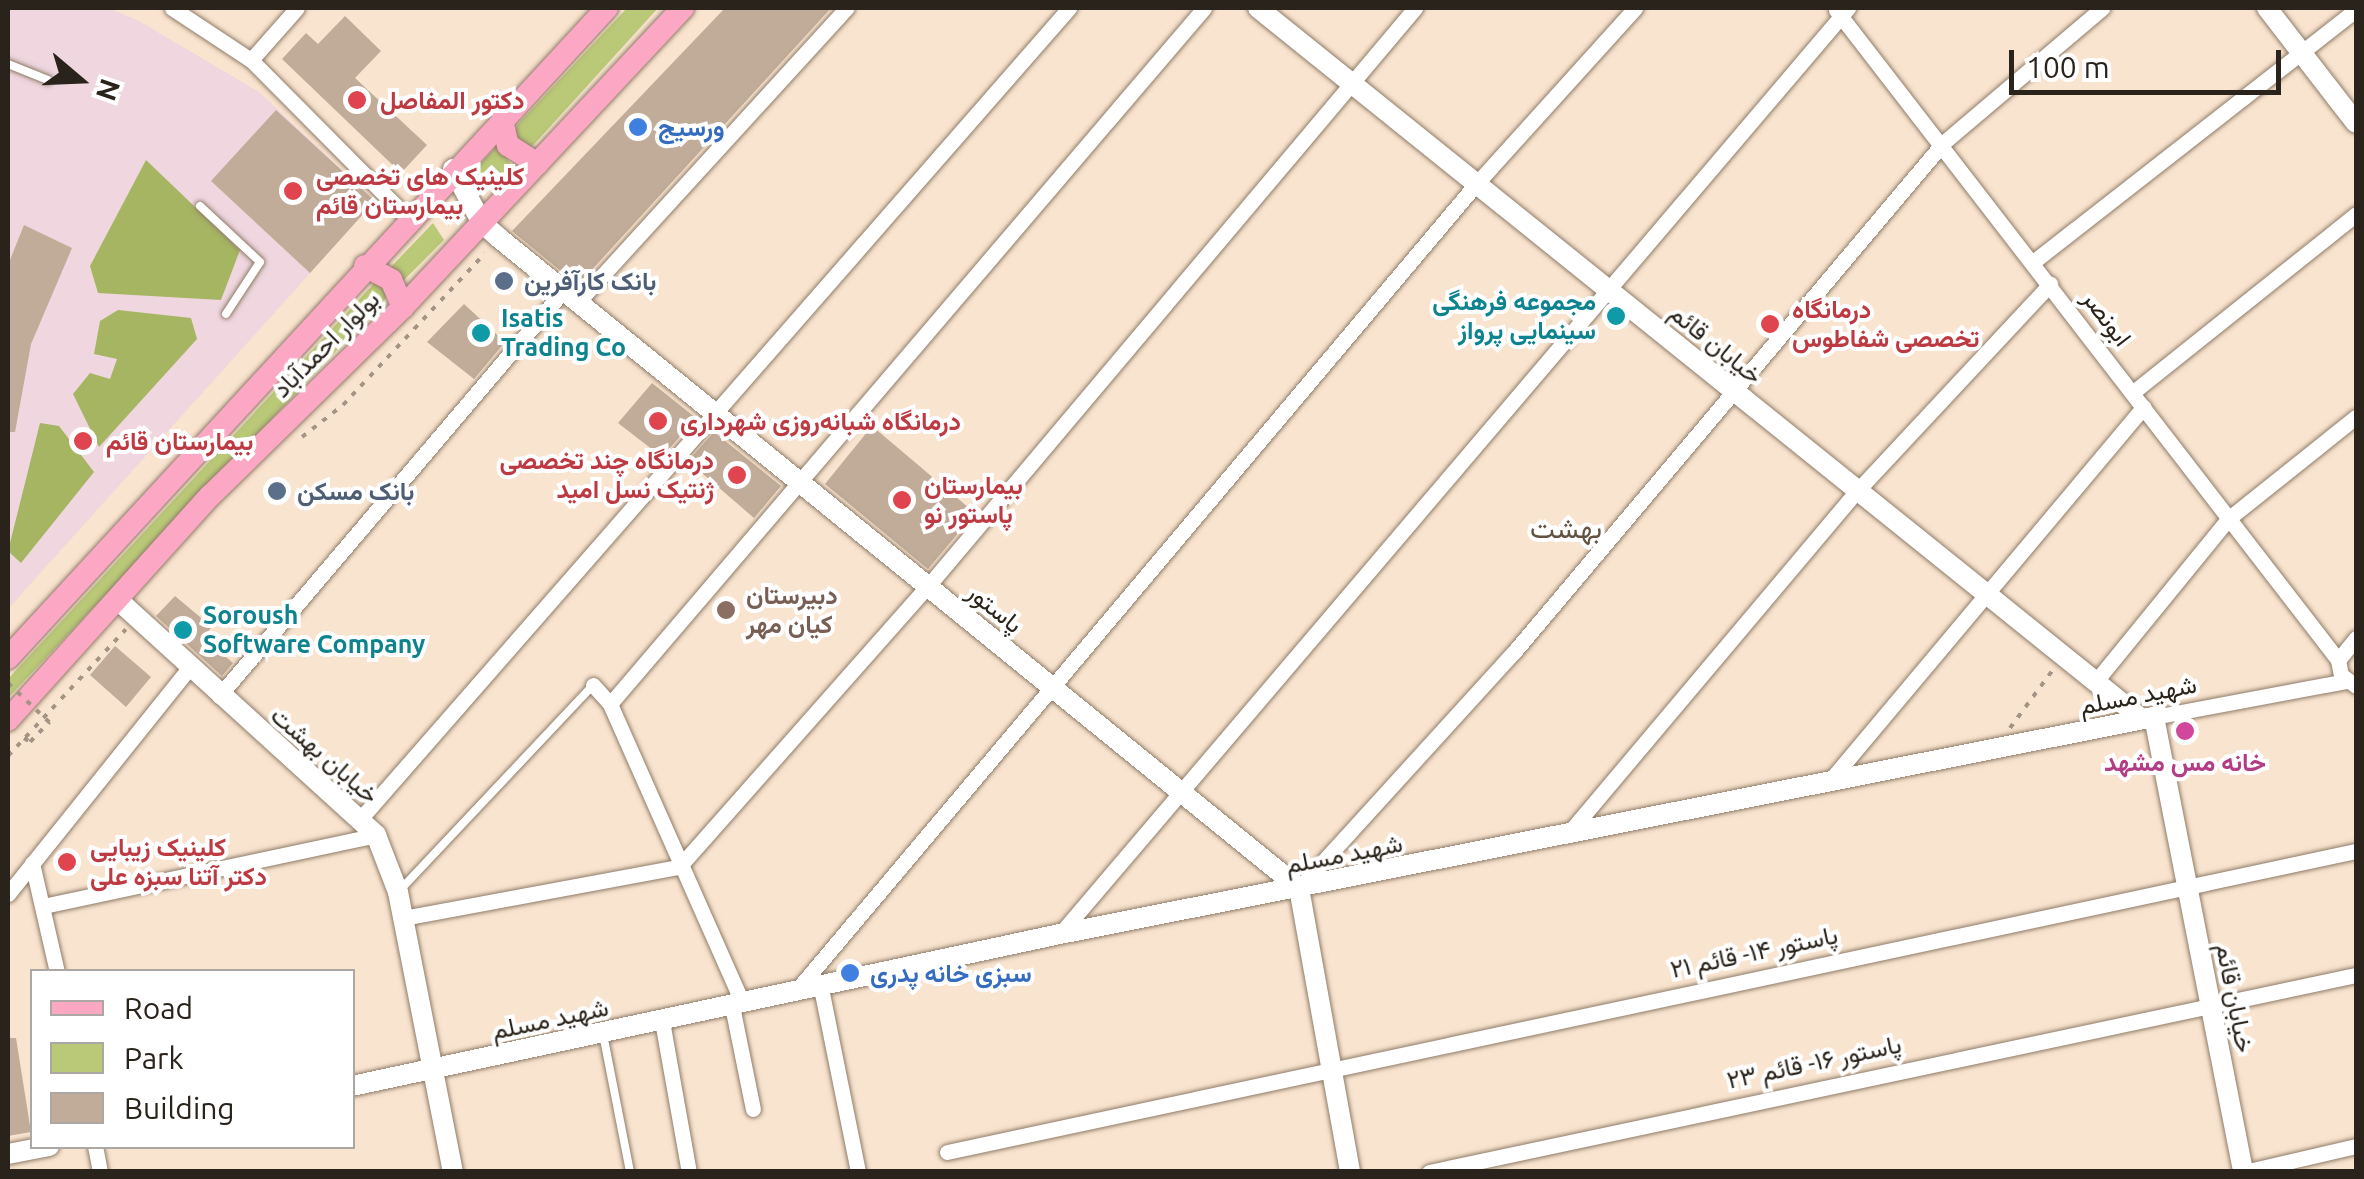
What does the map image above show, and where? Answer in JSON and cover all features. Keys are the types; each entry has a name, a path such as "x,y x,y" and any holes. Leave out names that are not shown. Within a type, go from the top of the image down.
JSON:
{"main road":[{"name":"بولوار احمدآباد","path":"8,658 453,170 607,8"},
{"name":"بولوار احمدآباد","path":"8,720 210,496 403,307 683,8"},
{"path":"502,120 508,145 538,164"},
{"path":"366,266 391,280 403,307"}],"street":[{"path":"172,8 250,60 409,219"},
{"path":"250,60 298,8"},
{"path":"219,696 388,498 572,296 847,8"},
{"path":"361,818 1069,8"},
{"path":"610,704 1204,8"},
{"name":"خیابان قائم","path":"1258,8 2064,656 2148,718 2187,885 2244,1172"},
{"path":"403,918 680,867 928,586 1414,8"},
{"path":"1350,1172 1299,888 1514,652 1732,388 1943,143 2102,8"},
{"path":"2266,8 2356,123"},
{"path":"1060,934 1841,10"},
{"name":"ابونصر","path":"1841,10 2338,660 2352,684"},
{"path":"2033,262 2356,10"},
{"path":"794,994 1477,183 1631,12"},
{"name":"پاستور","path":"453,170 482,223 1299,888"},
{"path":"2132,393 2356,214"},
{"path":"1564,838 1706,676 1858,490 2050,284"},
{"path":"1828,784 1985,592 2144,407"},
{"path":"2096,681 2228,519 2356,417"},
{"name":"خیابان بهشت","path":"118,600 188,668 376,835 398,892 453,1172"},
{"path":"2338,660 2356,638"},
{"path":"8,894 188,668"},
{"name":"شهید مسلم","path":"355,1085 1060,934 1564,838 2148,718 2352,684"},
{"path":"593,686 610,704 738,1005 753,1109"},
{"path":"43,906 376,835"},
{"name":"پاستور ۱۴- قائم ۲۱","path":"946,1152 2356,851"},
{"path":"32,863 56,969"},
{"name":"پاستور ۱۶- قائم ۲۳","path":"1429,1172 2210,1002 2356,975"},
{"path":"820,988 858,1172"},
{"path":"662,1022 690,1172"},
{"path":"2244,1172 2356,1146"},
{"path":"8,1154 33,1149"}],"lane":[{"path":"8,64 48,80"},
{"path":"200,206 260,262 226,314"},
{"path":"398,892 593,686"},
{"path":"603,1034 630,1172"}],"path":[{"path":"8,756 136,618"},
{"path":"1993,750 2064,656"},
{"path":"8,683 49,722 30,742 24,738"}],"shaded area":[{"name":"بیمارستان قائم","path":"8,8 109,8 139,21 259,92 375,201 8,609"}],"green space":[{"path":"627,8 658,8 528,151 513,135 518,124"},
{"path":"497,146 515,169 495,189 483,191 475,178 478,166"},
{"path":"146,160 240,250 221,300 98,293 90,266"},
{"path":"433,223 444,240 400,284 387,271"},
{"path":"378,279 391,293 8,698 8,679"},
{"path":"118,310 191,318 197,339 99,447 73,394 90,373 110,379 117,359 94,354 100,321"},
{"path":"40,423 59,426 94,472 21,563 8,551"}],"building":[{"path":"725,8 831,8 578,285 512,231"},
{"path":"345,16 381,51 355,78 427,145 401,173 282,59 306,33 318,44"},
{"name":"کلینیک های تخصصی بیمارستان قائم","path":"276,110 375,201 310,273 211,181"},
{"path":"24,225 72,248 31,344 15,432 8,432 8,265"},
{"path":"464,304 505,342 474,379 427,342"},
{"name":"درمانگاه شبانه‌روزی شهرداری","path":"652,383 696,418 662,457 618,423"},
{"name":"بیمارستان پاستور نو","path":"872,426 975,513 928,569 825,484"},
{"name":"درمانگاه چند تخصصی ژنتیک نسل امید","path":"714,432 781,486 754,518 688,461"},
{"name":"Soroush Software Company","path":"175,596 212,627 203,637 233,663 222,676 156,616"},
{"path":"115,646 151,677 126,707 90,675"},
{"path":"8,1038 16,1038 30,1132 8,1136"}],"place":[{"name":"دكتور المفاصل","path":"357,100"},
{"name":"ورسیج","path":"638,127"},
{"name":"کلینیک های تخصصی بیمارستان قائم","path":"293,191"},
{"name":"بانک کارآفرین","path":"504,281"},
{"name":"مجموعه فرهنگی سینمایی پرواز","path":"1616,316"},
{"name":"درمانگاه تخصصی شفاطوس","path":"1770,324"},
{"name":"Isatis Trading Co","path":"481,333"},
{"name":"درمانگاه شبانه‌روزی شهرداری","path":"658,421"},
{"name":"بیمارستان قائم","path":"83,441"},
{"name":"درمانگاه چند تخصصی ژنتیک نسل امید","path":"737,475"},
{"name":"بانک مسکن","path":"277,491"},
{"name":"بیمارستان پاستور نو","path":"902,500"},
{"name":"دبیرستان کیان مهر","path":"726,610"},
{"name":"Soroush Software Company","path":"183,630"},
{"name":"خانه مس مشهد","path":"2185,731"},
{"name":"کلینیک زیبایی دکتر آتنا سبزه علی","path":"67,862"},
{"name":"سبزی خانه پدری","path":"850,973"}],"district":[{"name":"بهشت","path":"1566,528"}]}
